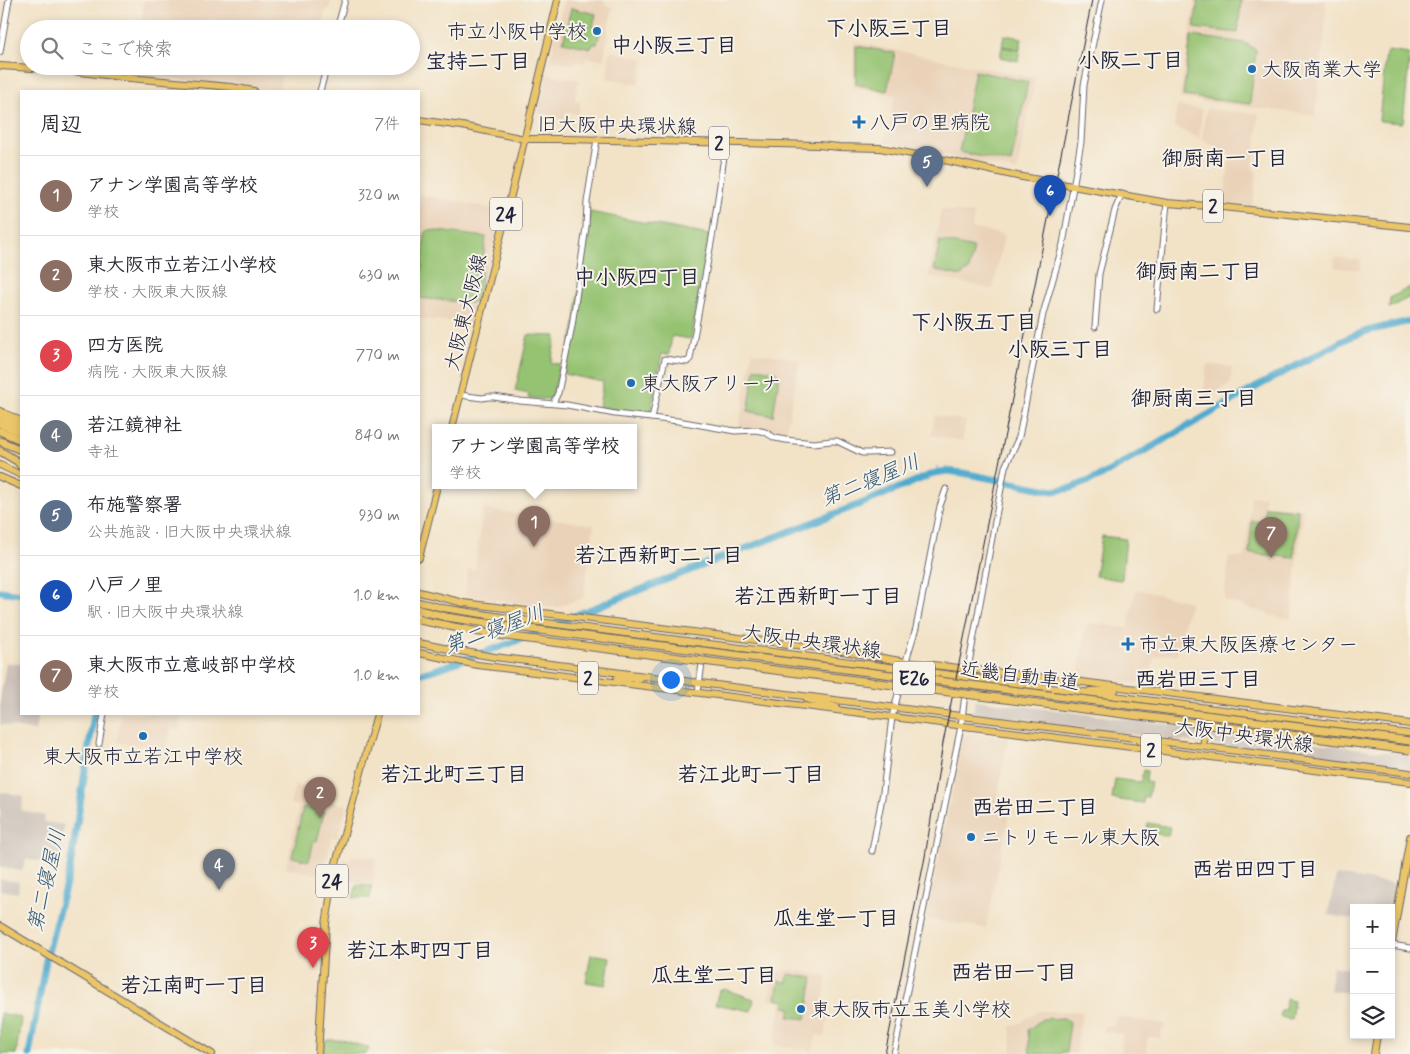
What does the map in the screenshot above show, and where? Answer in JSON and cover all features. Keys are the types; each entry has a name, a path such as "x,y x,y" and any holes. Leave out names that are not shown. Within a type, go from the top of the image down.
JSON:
{"highway":[{"path":"0,417 20,427"},
{"path":"0,431 20,440"},
{"path":"0,441 20,450"},
{"path":"0,451 20,465"},
{"name":"近畿自動車道","path":"420,610 446,617 507,626 1410,742"},
{"name":"近畿自動車道","path":"420,620 474,632 1410,750"}],"main road":[{"name":"大阪東大阪線","path":"453,424 558,0"},
{"path":"0,66 20,67"},
{"path":"100,75 193,88 246,90"},
{"name":"旧大阪中央環状線","path":"420,120 462,126 525,139 597,139 880,148 1017,176 1167,203 1410,227"},
{"path":"0,411 20,421"},
{"path":"0,424 20,434"},
{"path":"0,465 20,475"},
{"path":"0,469 14,472"},
{"path":"0,477 20,486"},
{"path":"420,554 436,489"},
{"path":"420,592 464,603 836,650 906,662 968,668 1410,724"},
{"name":"大阪中央環状線","path":"420,602 443,608 508,618 1410,734"},
{"path":"736,638 800,655"},
{"name":"大阪中央環状線","path":"420,643 495,657 1410,773"},
{"name":"2","path":"420,653 478,664 1410,782"},
{"path":"578,677 656,677"},
{"path":"1078,692 1143,690"},
{"path":"772,691 862,713"},
{"path":"1216,700 1277,716"},
{"path":"1203,746 1210,708"},
{"name":"24","path":"318,1054 326,924 331,884 377,715"},
{"path":"1121,735 1187,755"},
{"path":"1212,758 1245,756 1288,758"},
{"path":"1395,929 1410,837"},
{"path":"0,926 212,1054"},
{"path":"1374,1054 1376,1039"}],"street":[{"path":"0,52 8,0"},
{"path":"339,20 345,0"},
{"path":"894,1054 961,726 968,668 1000,490 1005,467 1019,437 1043,314 1059,262 1074,186 1082,137 1084,85 1102,0"},
{"path":"320,90 324,75"},
{"path":"553,403 558,393 572,326 586,227 587,202 597,139"},
{"path":"652,418 665,359 687,362 690,359 726,143"},
{"path":"1094,327 1099,274 1115,210 1122,194"},
{"path":"1157,309 1167,203"},
{"path":"460,395 553,403 595,409 614,414 678,421 735,431 756,430 765,432 775,438 786,440 814,443 837,441 862,452 891,452"},
{"path":"872,851 883,792 894,707 916,628 940,506 946,489"},
{"path":"698,692 705,643"},
{"path":"99,744 104,715"},
{"path":"1395,947 1410,948"}],"shaded area":[{"path":"144,0 332,0 328,11 325,11 324,20 141,20"},
{"path":"564,0 606,0 605,5 613,7 604,60 586,58 585,63 574,61 573,64 550,59"},
{"name":"大阪商業大学","path":"1195,0 1326,0 1324,39 1315,115 1179,99"},
{"path":"854,42 1035,78 1017,171 885,142 895,95 853,87"},
{"path":"610,51 644,59 639,83 607,78"},
{"path":"547,74 579,80 575,100 581,102 578,114 567,112 564,120 537,113"},
{"path":"143,75 281,75 279,90"},
{"path":"1177,106 1200,109 1202,111 1199,138 1174,127"},
{"path":"1206,109 1259,114 1253,168 1257,174 1252,207 1226,204 1224,202 1230,156 1202,140"},
{"path":"420,195 502,210 475,322 420,319"},
{"path":"941,209 974,214 972,228 1004,235 993,289 929,276"},
{"path":"1335,257 1361,260 1360,270 1334,267"},
{"path":"753,352 787,357 798,361 786,433 782,435 760,428 739,428"},
{"path":"1207,364 1232,367 1230,384 1203,400"},
{"path":"935,415 966,421 962,441 931,435"},
{"path":"1251,496 1265,497 1264,505 1303,509 1291,619 1274,616 1224,600 1229,557 1245,558"},
{"path":"483,509 594,525 585,597 556,608 465,595 468,569 475,570"},
{"path":"1136,589 1190,602 1176,656 1166,654 1154,658 1149,684 1078,675 1087,623 1128,628"},
{"path":"6,663 20,664 20,715 38,715 35,731 0,724 0,701"},
{"path":"975,700 1410,755 1410,771 1408,769 973,713"},
{"name":"東大阪市立若江中学校","path":"121,715 181,715 179,730 170,729 166,749 117,742"},
{"name":"ニトリモール東大阪","path":"969,733 1008,738 995,810 1009,814 986,928 929,919 927,916 963,737"},
{"path":"295,785 323,791 321,798 347,805 337,838 332,837 326,862 319,865 317,874 286,868 299,806 290,804"},
{"path":"0,792 24,796 21,810 45,816 44,822 64,825 59,865 26,859 22,871 0,867"},
{"path":"352,856 375,858 373,884 338,879 342,859 351,861"},
{"path":"1247,863 1264,864 1263,876 1245,873"},
{"path":"1336,875 1399,885 1395,908 1395,904 1350,904 1350,918 1328,915"},
{"path":"0,879 19,882 18,893 0,890"},
{"path":"1333,966 1350,969 1350,993 1329,990"},
{"name":"東大阪市立玉美小学校","path":"785,969 827,976 820,1016 828,1018 825,1036 816,1035 813,1051 774,1045 782,1003 769,1000 773,970 784,971"},
{"path":"1039,1011 1082,1011 1076,1054 1012,1054 1011,1027"},
{"path":"1116,1017 1165,1024 1165,1029 1162,1029 1161,1038 1148,1037 1146,1054 1121,1052 1123,1034 1103,1031 1105,1026 1115,1023"}],"green space":[{"path":"1198,0 1241,0 1238,33 1194,28"},
{"path":"571,8 596,14 593,26 601,28 597,44 593,44 591,48 563,42"},
{"path":"1004,35 1022,38 1020,49 1002,46"},
{"path":"1191,36 1245,43 1256,50 1250,104 1183,96"},
{"path":"856,46 895,53 887,91 856,84"},
{"path":"1002,47 1020,50 1018,61 1000,57"},
{"path":"1388,51 1410,55 1403,122 1401,123 1379,120 1386,53"},
{"path":"975,71 1028,82 1011,163 959,152"},
{"path":"590,212 709,235 691,339 672,336 669,354 662,354 650,415 599,407 603,382 564,374 574,328"},
{"path":"429,230 486,237 478,297 471,303 420,298 425,233"},
{"path":"940,241 974,248 969,270 961,276 934,270"},
{"path":"1410,287 1410,297 1389,308 1390,298"},
{"path":"528,335 556,336 551,363 560,364 552,399 528,398 529,394 515,391"},
{"path":"755,368 776,371 779,377 773,416 748,411"},
{"path":"1265,507 1298,510 1294,558 1249,553 1252,521 1263,522"},
{"path":"1102,536 1126,539 1122,579 1120,580 1095,576"},
{"path":"1143,770 1147,771 1146,781 1151,782 1148,797 1144,797 1143,803 1112,799 1115,779 1138,782 1141,781"},
{"path":"303,807 324,812 317,841 314,840 309,861 292,857"},
{"path":"1148,823 1170,827 1168,836 1146,832"},
{"path":"357,884 372,886 370,898 353,898"},
{"path":"309,940 322,941 321,960 307,959"},
{"path":"591,954 610,957 606,985 586,982"},
{"path":"788,974 813,978 806,1019 789,1017 791,1008 784,1007 785,1001 776,999 779,981 787,982"},
{"path":"724,989 754,999 751,1011 715,1004 719,991"},
{"path":"1286,999 1294,1001 1291,1019 1280,1017 1281,1010 1285,1010"},
{"path":"0,1013 21,1019 16,1054 0,1054"},
{"path":"1064,1018 1070,1023 1066,1052 1061,1054 1030,1054 1028,1030 1042,1019"},
{"path":"325,1040 342,1040 369,1048 366,1054 324,1054"}],"waterway":[{"name":"第二寝屋川","path":"420,674 511,643 586,611 935,473 947,471 963,473 1053,491 1071,488 1099,477 1260,385 1348,338 1367,331 1410,321"},
{"name":"第二寝屋川","path":"937,466 938,473"},
{"path":"0,591 20,594"},
{"name":"第二寝屋川","path":"29,1054 46,960 70,868 94,715"}],"railway":[{"path":"885,1054 925,857 943,743 1092,0"}],"place":[{"name":"市立小阪中学校","path":"597,31"},
{"name":"大阪商業大学","path":"1252,69"},
{"name":"八戸の里病院","path":"859,122"},
{"name":"布施警察署","path":"927,187"},
{"name":"八戸ノ里","path":"1050,216"},
{"name":"東大阪アリーナ","path":"631,383"},
{"name":"アナン学園高等学校","path":"534,547"},
{"name":"東大阪市立意岐部中学校","path":"1271,558"},
{"name":"市立東大阪医療センター","path":"1128,644"},
{"name":"東大阪市立若江中学校","path":"143,736"},
{"name":"東大阪市立若江小学校","path":"320,818"},
{"name":"ニトリモール東大阪","path":"971,837"},
{"name":"若江鏡神社","path":"219,890"},
{"name":"四方医院","path":"313,968"},
{"name":"東大阪市立玉美小学校","path":"801,1009"}],"district":[{"name":"下小阪三丁目","path":"889,28"},
{"name":"中小阪三丁目","path":"674,45"},
{"name":"小阪二丁目","path":"1131,60"},
{"name":"宝持二丁目","path":"478,61"},
{"name":"御厨南一丁目","path":"1225,158"},
{"name":"御厨南二丁目","path":"1199,271"},
{"name":"中小阪四丁目","path":"637,277"},
{"name":"下小阪五丁目","path":"974,322"},
{"name":"小阪三丁目","path":"1060,349"},
{"name":"御厨南三丁目","path":"1194,398"},
{"name":"若江西新町二丁目","path":"659,555"},
{"name":"若江西新町一丁目","path":"818,596"},
{"name":"西岩田三丁目","path":"1198,679"},
{"name":"若江北町三丁目","path":"454,774"},
{"name":"若江北町一丁目","path":"751,774"},
{"name":"西岩田二丁目","path":"1035,807"},
{"name":"西岩田四丁目","path":"1255,869"},
{"name":"瓜生堂一丁目","path":"836,918"},
{"name":"若江本町四丁目","path":"420,950"},
{"name":"西岩田一丁目","path":"1014,972"},
{"name":"瓜生堂二丁目","path":"714,975"},
{"name":"若江南町一丁目","path":"194,985"}]}
